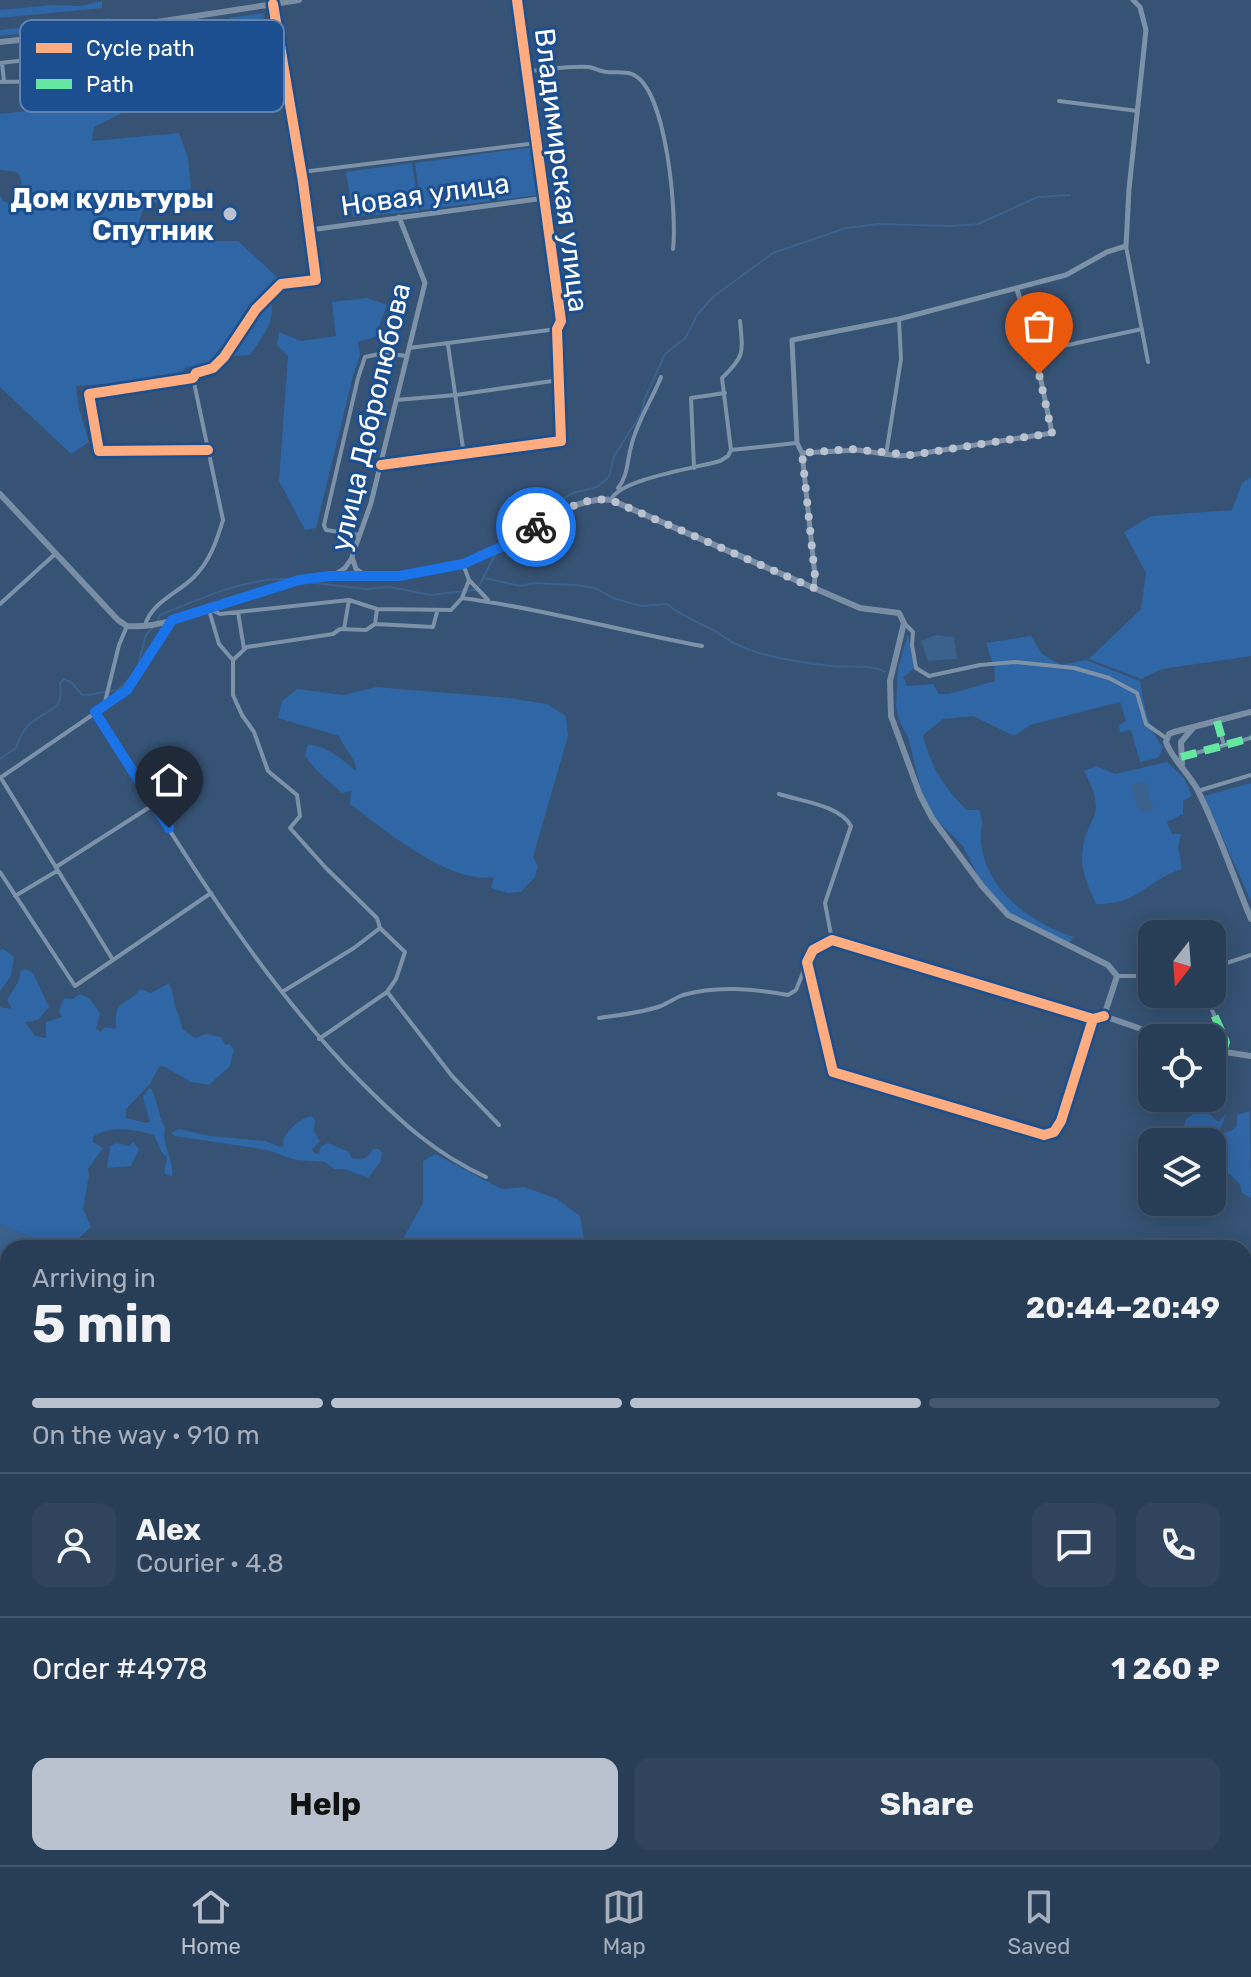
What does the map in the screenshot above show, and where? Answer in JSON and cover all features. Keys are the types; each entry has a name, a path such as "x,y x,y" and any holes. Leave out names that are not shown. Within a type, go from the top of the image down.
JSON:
{"main road":[{"path":"162,20 261,3 299,0"},
{"path":"0,42 20,40"},
{"path":"0,494 127,626 172,620 299,580 330,576 399,576 463,564 512,542 578,503 612,496 860,608 899,613 904,623 890,681 891,716 920,795 932,818 982,886 1008,915 1108,965 1117,976 1104,1016 1138,1028"},
{"path":"1251,712 1166,738 1167,747 1198,791 1251,919"},
{"path":"1179,760 1181,734"},
{"path":"1226,1052 1251,1056"}],"street":[{"name":"Владимирская улица","path":"464,455 561,441 557,329 561,321 517,0"},
{"path":"1133,0 1140,7 1146,30 1126,246 1148,362"},
{"path":"273,4 276,20"},
{"path":"1,63 2,82"},
{"path":"527,71 589,67 604,72 631,73 639,78 653,97 661,124 672,195 673,249"},
{"path":"145,625 150,612 201,568 218,538 223,520 193,378 196,373 213,368 224,357 256,309 281,284 316,280 284,68"},
{"path":"1059,101 1138,111"},
{"path":"302,172 537,143"},
{"name":"Новая улица","path":"310,230 545,198"},
{"name":"улица Добролюбова","path":"367,577 356,569 352,557 381,465 425,283 399,217"},
{"path":"814,588 802,453 797,443 792,340 899,319 1017,289 1066,275 1107,252 1126,246"},
{"path":"802,453 850,449 886,455 911,455 1052,433 1035,352 1017,289"},
{"path":"886,455 901,359 899,319"},
{"path":"612,496 627,485 720,461 728,456 731,450 722,378 740,361 743,353 740,321"},
{"path":"408,348 557,329"},
{"path":"1035,352 1142,329"},
{"path":"381,465 464,455 448,345"},
{"path":"360,536 326,530 324,525 358,378 365,357 384,353 406,356"},
{"path":"612,496 625,480 634,431 647,411 661,377"},
{"path":"193,378 89,394 99,451 208,450"},
{"path":"396,400 559,380"},
{"path":"694,468 691,398 725,393"},
{"path":"731,450 797,443"},
{"path":"0,604 56,554"},
{"path":"330,576 345,568 352,557"},
{"path":"463,564 469,580 490,601"},
{"path":"208,608 220,614 349,600 377,609 451,610 462,598 469,580"},
{"path":"462,598 563,614 608,627 702,646"},
{"path":"344,629 349,600"},
{"path":"208,608 219,644 233,660 233,695 254,732 268,771 297,795 300,816 290,828 377,918 380,928 405,952 396,979 387,992 319,1039"},
{"path":"375,624 377,609"},
{"path":"233,660 244,650 333,634 344,629 366,630 375,624 433,627 438,611"},
{"path":"238,612 244,650"},
{"path":"113,960 0,778 127,690 172,620"},
{"path":"904,623 913,632 916,668 929,676 980,665 1015,662 1074,668 1109,678 1137,693 1146,724 1166,738"},
{"path":"104,706 119,645 127,626"},
{"path":"95,712 211,893 319,1039 427,1144 456,1163 486,1177"},
{"path":"1217,721 1224,745"},
{"path":"1179,760 1251,738"},
{"path":"1198,791 1251,775"},
{"path":"779,794 833,811 848,820 851,826 825,903 832,940"},
{"path":"15,896 153,805"},
{"path":"0,872 75,986 211,893"},
{"path":"282,992 354,948 380,928"},
{"path":"599,1018 641,1012 663,1006 681,996 705,992 755,988 788,995 796,990 813,950 832,940 1093,1019 1104,1016"},
{"path":"1226,963 1251,955"},
{"path":"807,962 833,1072 1044,1135 1054,1132 1061,1121 1093,1019"},
{"path":"1117,976 1138,976"},
{"path":"387,992 452,1076 499,1125"}],"shaded area":[{"path":"102,1 102,8 0,18 0,10 51,5 80,6"},
{"path":"263,13 264,20 230,20"},
{"path":"20,28 20,34 0,36 0,30"},
{"path":"124,112 94,127 92,141 179,133 188,158 191,189 144,207 138,224 144,231 173,229 205,241 238,241 277,277 249,305 206,365 186,367 180,374 76,386 89,442 71,454 0,387 0,195 3,201 13,205 22,185 17,172 0,170 0,114"},
{"path":"533,147 539,195 421,210 415,163"},
{"path":"412,163 419,211 353,217 346,172"},
{"path":"367,298 387,305 375,337 358,342 360,355 316,528 305,530 279,481 288,356 277,345 279,332 301,341 336,336 332,302"},
{"path":"271,303 269,324 250,355 231,356 260,313"},
{"path":"1251,477 1251,656 1162,669 1141,679 1089,659 1141,609 1146,573 1124,532 1151,516 1232,510 1242,483"},
{"path":"908,634 914,669 903,677 907,686 933,684 939,694 995,681 986,643 1031,636 1042,654 1061,665 1086,660 1140,681 1150,725 1163,747 1158,758 1140,762 1131,730 1120,732 1119,725 1126,721 1120,702 1030,725 1014,736 973,716 943,719 923,735 934,767 945,785 967,810 979,810 984,858 1001,889 1012,902 1041,923 1074,937 1069,943 1008,914 983,886 963,846 935,818 922,793 908,737 896,707 898,669"},
{"path":"935,635 954,637 957,659 928,661 921,641"},
{"path":"376,687 509,698 547,704 566,716 568,736 533,857 538,866 535,877 521,892 507,893 491,888 494,877 458,873 399,841 350,804 351,791 342,793 305,756 308,744 322,748 356,771 339,736 278,718 282,701 297,689 344,695"},
{"path":"1167,762 1184,778 1192,796 1183,801 1183,814 1167,822 1172,834 1181,834 1178,846 1182,869 1132,897 1096,904 1082,861 1084,841 1096,808 1092,787 1084,771 1096,766 1115,774"},
{"path":"1145,781 1154,810 1140,812 1130,785"},
{"path":"1251,783 1251,901 1204,796"},
{"path":"0,950 14,957 11,976 0,991"},
{"path":"25,969 33,973 49,1007 38,1020 25,1022 35,1036 46,1038 46,1022 62,1017 59,1011 64,998 73,999 80,994 90,999 100,1013 96,1028 100,1032 105,1027 116,1029 118,1007 140,989 151,993 169,983 182,1029 195,1038 206,1034 221,1037 225,1045 230,1044 234,1050 230,1066 209,1085 191,1082 163,1066 159,1067 150,1084 126,1109 126,1118 150,1122 143,1098 151,1088 165,1128 172,1177 164,1173 167,1157 154,1135 115,1130 93,1137 93,1142 103,1148 88,1169 83,1209 91,1227 79,1240 37,1240 0,1224 0,1007 12,1009 7,1000 21,971"},
{"path":"1250,1111 1251,1198 1242,1193 1240,1184 1230,1174 1226,1175 1226,1132 1237,1126 1237,1115"},
{"path":"1192,1112 1207,1112 1218,1122 1226,1114 1221,1128 1183,1128 1186,1119"},
{"path":"312,1116 315,1120 314,1131 320,1141 312,1149 314,1153 319,1154 321,1146 328,1143 349,1152 356,1159 365,1158 373,1149 379,1149 381,1161 368,1178 345,1169 334,1169 325,1162 296,1160 267,1150 171,1133 179,1129 210,1136 265,1141 281,1147 292,1127"},
{"path":"133,1142 139,1149 131,1166 107,1168 110,1146 116,1143 129,1146"},
{"path":"435,1154 502,1189 525,1187 557,1199 580,1216 584,1240 402,1240 423,1203 423,1161"},
{"path":"0,1224 37,1240 0,1240"}],"waterway":[{"path":"504,541 535,515 573,493 597,487 609,477 614,456 641,414 665,354 686,337 697,315 713,297 773,253 846,228 879,224 978,224 1038,197 1070,195"},
{"path":"479,586 498,549"},
{"path":"484,578 520,586 534,583 575,585 595,588 613,598 641,606 667,604 733,643 757,652 808,663 866,667 885,672"},
{"path":"157,622 160,615 225,590 260,581 292,579"},
{"path":"306,582 366,589 390,587 430,595 474,590"},
{"path":"137,668 146,635 153,627"},
{"path":"0,759 16,748 27,726 58,705 60,683 64,679 82,695 87,695 118,690 131,677"}],"marked path":[{"path":"1217,721 1224,745"},
{"path":"1181,757 1251,738"},
{"path":"1211,1008 1218,1024"}],"cycle path":[{"path":"381,465 561,441 557,329 561,321 517,0"},
{"path":"273,4 276,20"},
{"path":"208,450 99,451 89,394 193,378 196,373 213,368 224,357 256,309 281,284 316,280 284,69"},
{"path":"1093,1019 1061,1121 1054,1132 1044,1135 833,1072 807,962 813,950 832,940 1093,1019 1104,1016"}],"way so far":[{"path":"536,527 578,503 611,500 814,588 802,453 850,449 886,455 911,455 1052,433 1039,374"}],"place":[{"name":"Дом культуры Спутник","path":"230,214"}],"route":[{"path":"169,828 95,712 127,690 172,620 299,580 330,576 399,576 463,564 512,542 536,527"}]}
